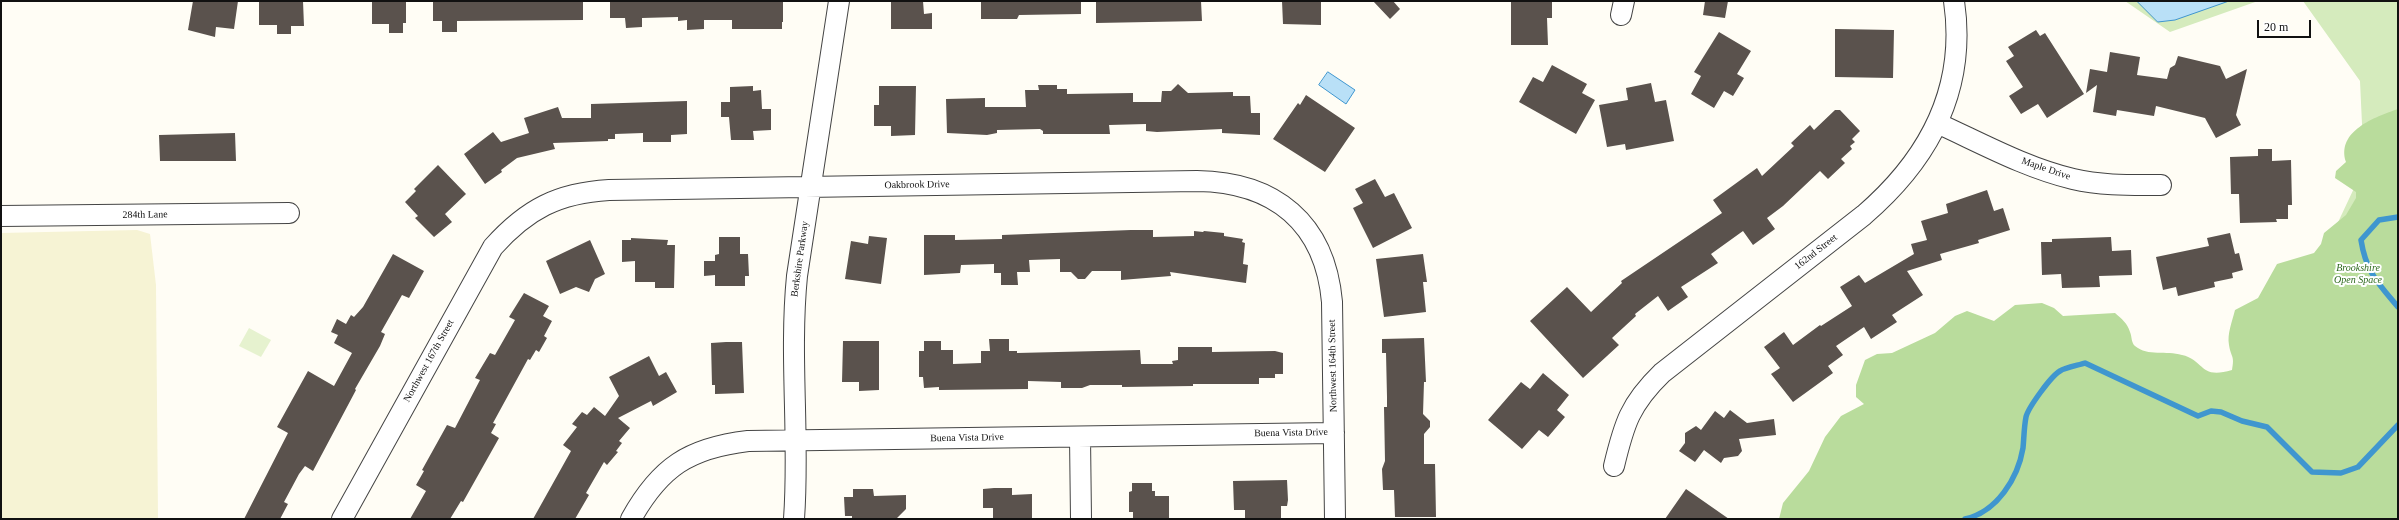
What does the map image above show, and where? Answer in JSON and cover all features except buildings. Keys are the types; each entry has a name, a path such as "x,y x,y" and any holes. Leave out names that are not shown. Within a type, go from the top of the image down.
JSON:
{"street":[{"name":"Berkshire Parkway","path":"794,519 796,441 792,352 793,312 838,1"},
{"name":"162nd Street","path":"1614,466 1625,425 1631,410 1643,391 1662,373 1889,193 1907,174 1938,123 1950,86 1956,51 1957,17 1954,1"},
{"name":"Maple Drive","path":"1938,123 2020,161 2074,179 2105,184 2161,184"},
{"name":"Oakbrook Drive","path":"528,213 564,196 586,191 1221,181 1263,193 1282,205 1299,220"},
{"name":"284th Lane","path":"1,216 289,213"},
{"name":"Northwest 167th Street","path":"342,519 493,247 508,230 528,213"},
{"name":"Northwest 164th Street","path":"1299,220 1313,237 1323,257 1330,278 1335,519"},
{"name":"Buena Vista Drive","path":"631,519 640,503 660,477 686,457 718,445 796,441 1334,433"},
{"path":"1080,436 1081,519"}],"shaded area":[{"path":"137,230 150,234 156,285 158,519 1,519 1,233"}],"green space":[{"path":"2125,1 2258,1 2170,32"},
{"name":"Brookshire Open Space","path":"2303,1 2398,1 2398,370 2309,284 2364,167 2360,81"},
{"path":"2398,109 2398,519 1779,519 1783,503 1809,471 1825,437 1841,416 1864,404 1856,397 1856,385 1865,360 1877,354 1892,353 1935,333 1955,316 1967,311 1994,321 2015,305 2042,303 2054,308 2063,316 2115,313 2126,324 2131,334 2133,343 2140,349 2189,357 2203,368 2214,373 2232,370 2233,359 2229,345 2229,337 2235,310 2258,298 2277,264 2314,253 2321,244 2324,233 2346,215 2356,198 2356,192 2335,178 2336,171 2346,162 2344,151 2347,142 2352,134 2369,121"},
{"path":"249,328 271,340 261,357 239,346"}],"water":[{"path":"2137,1 2229,1 2175,20 2158,22"},
{"path":"1328,72 1355,90 1346,104 1319,85"}],"waterway":[{"path":"2398,217 2379,220 2361,240 2366,261 2370,269 2379,284 2398,307"},
{"path":"1965,519 1987,509 1996,501 2011,482 2023,448 2026,417 2035,400 2046,385 2060,371 2085,363 2198,416 2211,411 2221,412 2242,421 2267,427 2312,472 2341,473 2358,467 2398,425"}]}
